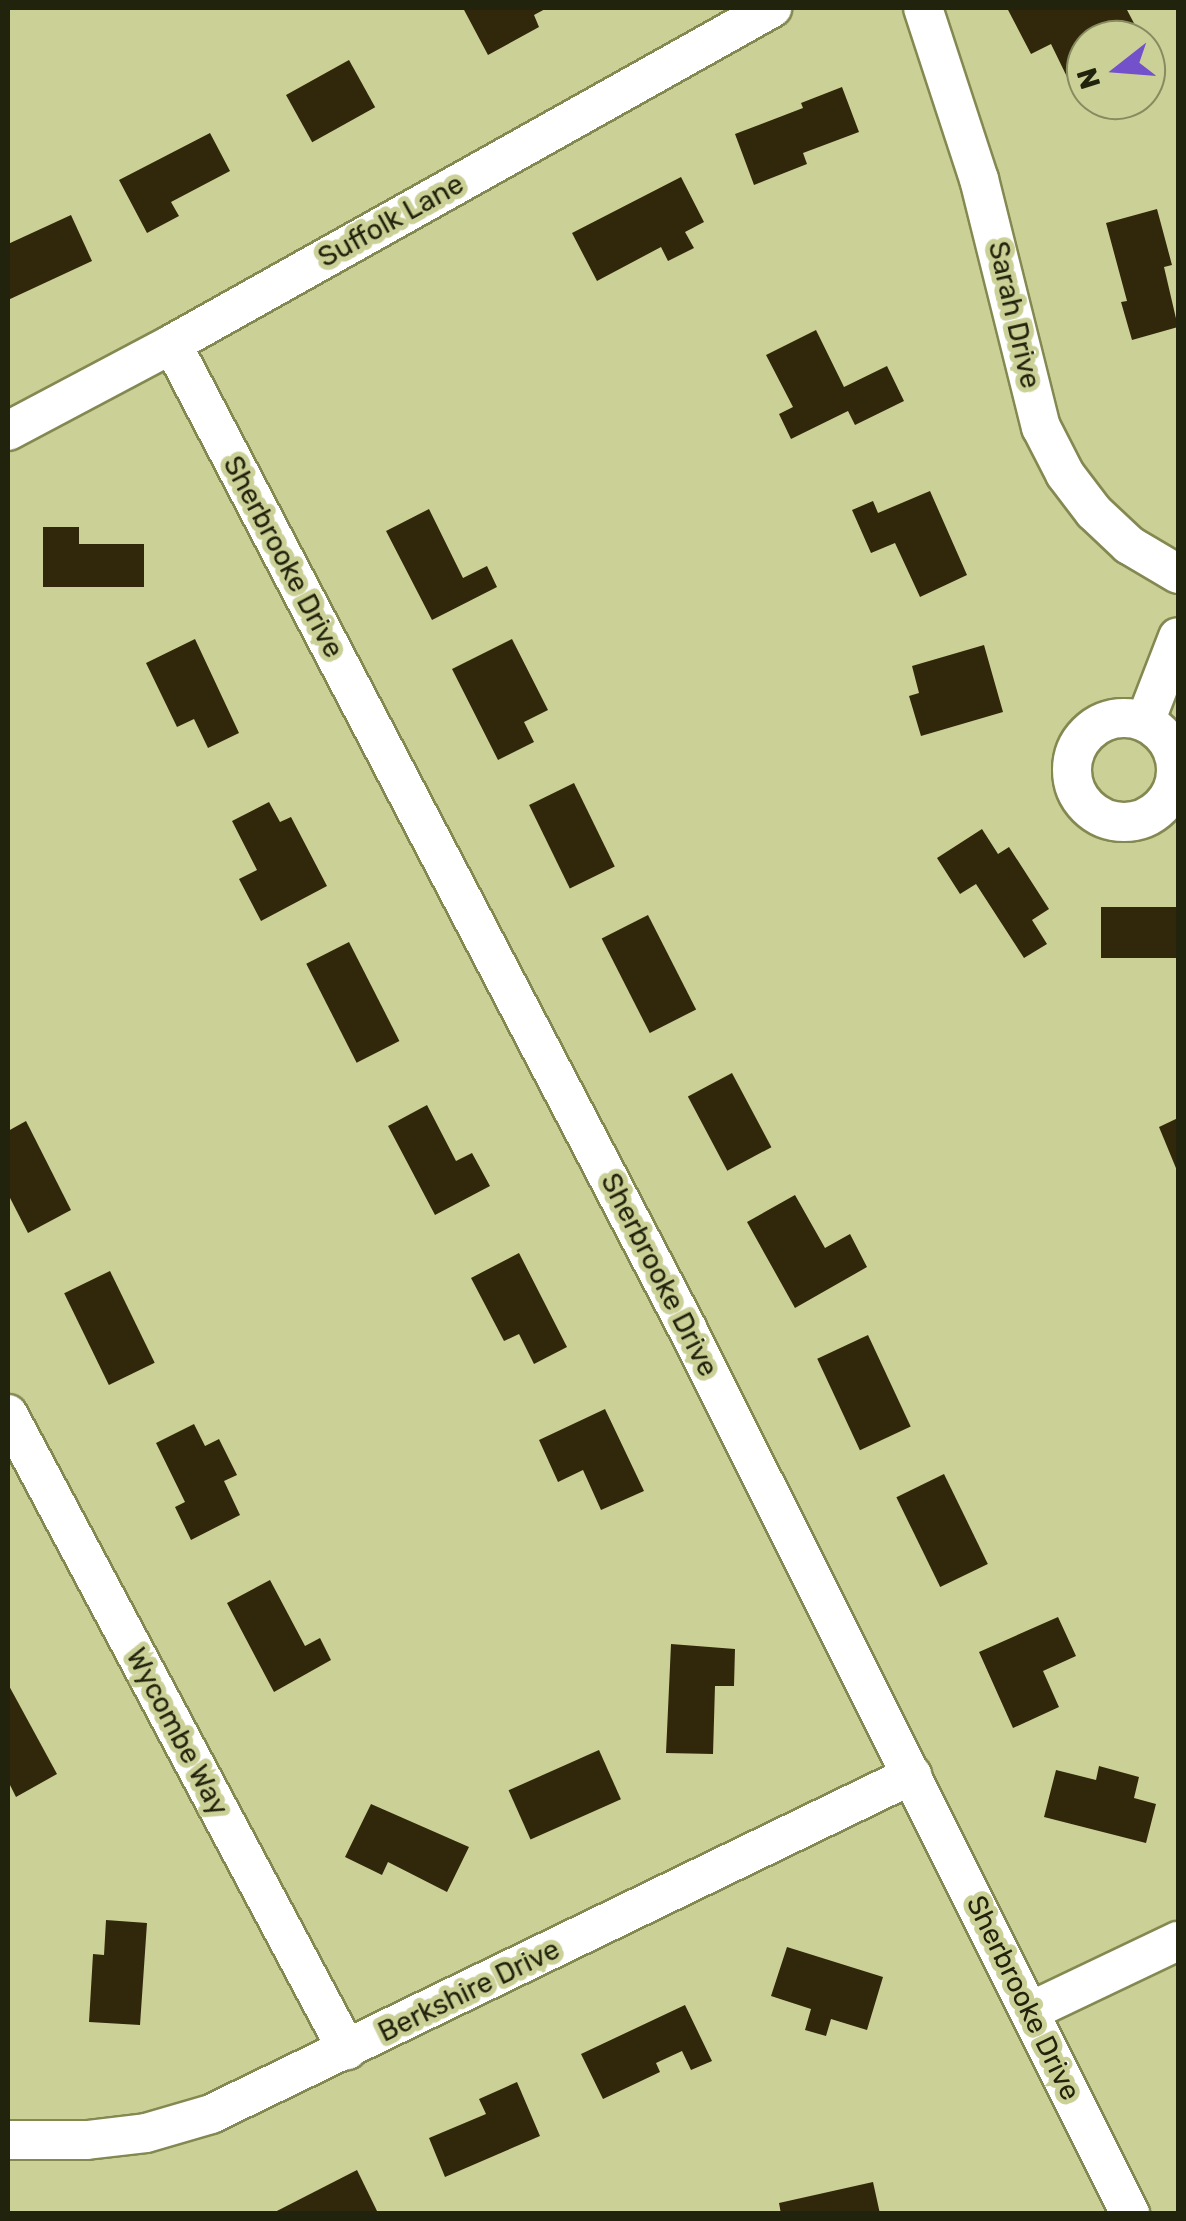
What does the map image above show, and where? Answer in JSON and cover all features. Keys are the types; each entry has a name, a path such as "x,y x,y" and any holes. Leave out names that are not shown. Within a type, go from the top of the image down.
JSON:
{"street":[{"name":"Suffolk Lane","path":"8,430 172,344 772,8"},
{"name":"Sarah Drive","path":"923,8 979,178 1042,427 1065,474 1094,512 1129,544 1178,574"},
{"name":"Sherbrooke Drive","path":"172,344 688,1328 1130,2214"},
{"path":"1144,722 1178,637"},
{"path":"1110,720 1144,722 1166,740 1177,766 1171,792 1152,814 1117,822 1086,805 1072,774 1082,740 1110,720"},
{"name":"Wycombe Way","path":"8,1414 347,2050"},
{"name":"Berkshire Drive","path":"8,2140 87,2140 146,2132 211,2114 912,1775"},
{"path":"1030,2011 1178,1941"}],"building":[{"path":"463,8 547,8 534,15 539,27 488,55"},
{"path":"1007,8 1126,8 1132,20 1066,20 1066,75 1051,44 1031,54"},
{"path":"349,60 375,107 312,142 286,95"},
{"path":"842,87 859,132 803,153 807,164 754,185 735,134 803,108 801,103"},
{"path":"210,133 230,171 171,202 179,216 147,233 119,180"},
{"path":"681,177 704,222 685,232 694,248 668,261 661,247 597,281 572,233"},
{"path":"1157,209 1172,265 1164,267 1178,327 1132,340 1121,302 1127,301 1106,223"},
{"path":"71,215 92,261 8,300 8,244"},
{"path":"816,330 844,387 887,366 904,401 855,425 848,411 791,439 779,414 793,407 766,355"},
{"path":"930,491 967,575 920,597 895,543 871,553 852,510 873,501 878,513"},
{"path":"429,509 463,578 487,566 497,587 432,620 386,531"},
{"path":"43,527 79,527 79,544 144,544 144,587 43,587"},
{"path":"195,639 239,733 208,748 194,719 177,727 146,663"},
{"path":"512,639 548,710 524,722 534,742 498,760 452,669"},
{"path":"984,645 1003,712 921,736 909,696 919,693 912,666"},
{"path":"574,783 615,867 570,889 529,805"},
{"path":"269,802 280,822 291,817 327,886 261,921 239,879 257,870 232,821"},
{"path":"982,829 998,854 1009,847 1049,909 1032,920 1047,944 1024,958 976,884 960,894 937,858"},
{"path":"1101,907 1178,907 1178,958 1101,958"},
{"path":"648,915 696,1009 650,1033 602,939"},
{"path":"349,942 399,1041 357,1063 306,964"},
{"path":"732,1073 771,1147 727,1171 688,1096"},
{"path":"427,1105 456,1161 472,1153 490,1186 435,1215 388,1126"},
{"path":"1178,1118 1178,1173 1159,1127"},
{"path":"26,1121 71,1210 28,1233 8,1194 8,1131"},
{"path":"795,1195 825,1248 850,1234 867,1267 795,1308 747,1222"},
{"path":"519,1253 567,1347 534,1364 519,1334 504,1341 471,1278"},
{"path":"110,1271 155,1363 109,1385 64,1293"},
{"path":"868,1335 911,1427 860,1450 817,1359"},
{"path":"605,1409 644,1491 601,1510 583,1470 558,1482 539,1440"},
{"path":"194,1424 205,1446 219,1439 237,1475 224,1481 240,1515 191,1540 175,1507 185,1502 156,1443"},
{"path":"944,1474 988,1564 940,1587 896,1497"},
{"path":"270,1580 305,1646 320,1638 331,1660 274,1692 227,1603"},
{"path":"1058,1617 1076,1656 1043,1671 1059,1707 1013,1728 979,1652"},
{"path":"671,1644 735,1649 734,1686 715,1686 713,1754 666,1753"},
{"path":"8,1684 57,1774 16,1797 8,1781"},
{"path":"599,1750 621,1799 531,1840 509,1790"},
{"path":"1099,1766 1139,1777 1134,1798 1156,1804 1146,1843 1044,1817 1056,1770 1096,1780"},
{"path":"371,1804 469,1847 447,1892 388,1862 382,1875 345,1857"},
{"path":"106,1920 147,1923 140,2025 89,2022 93,1954 104,1955"},
{"path":"787,1947 883,1977 867,2030 831,2019 826,2036 805,2030 811,2009 771,1996"},
{"path":"685,2005 712,2061 691,2070 682,2051 656,2063 660,2072 603,2099 581,2054"},
{"path":"517,2082 540,2136 445,2177 429,2138 486,2114 479,2099"},
{"path":"357,2170 377,2211 372,2214 271,2214"},
{"path":"873,2182 880,2214 781,2214 779,2203"}]}
